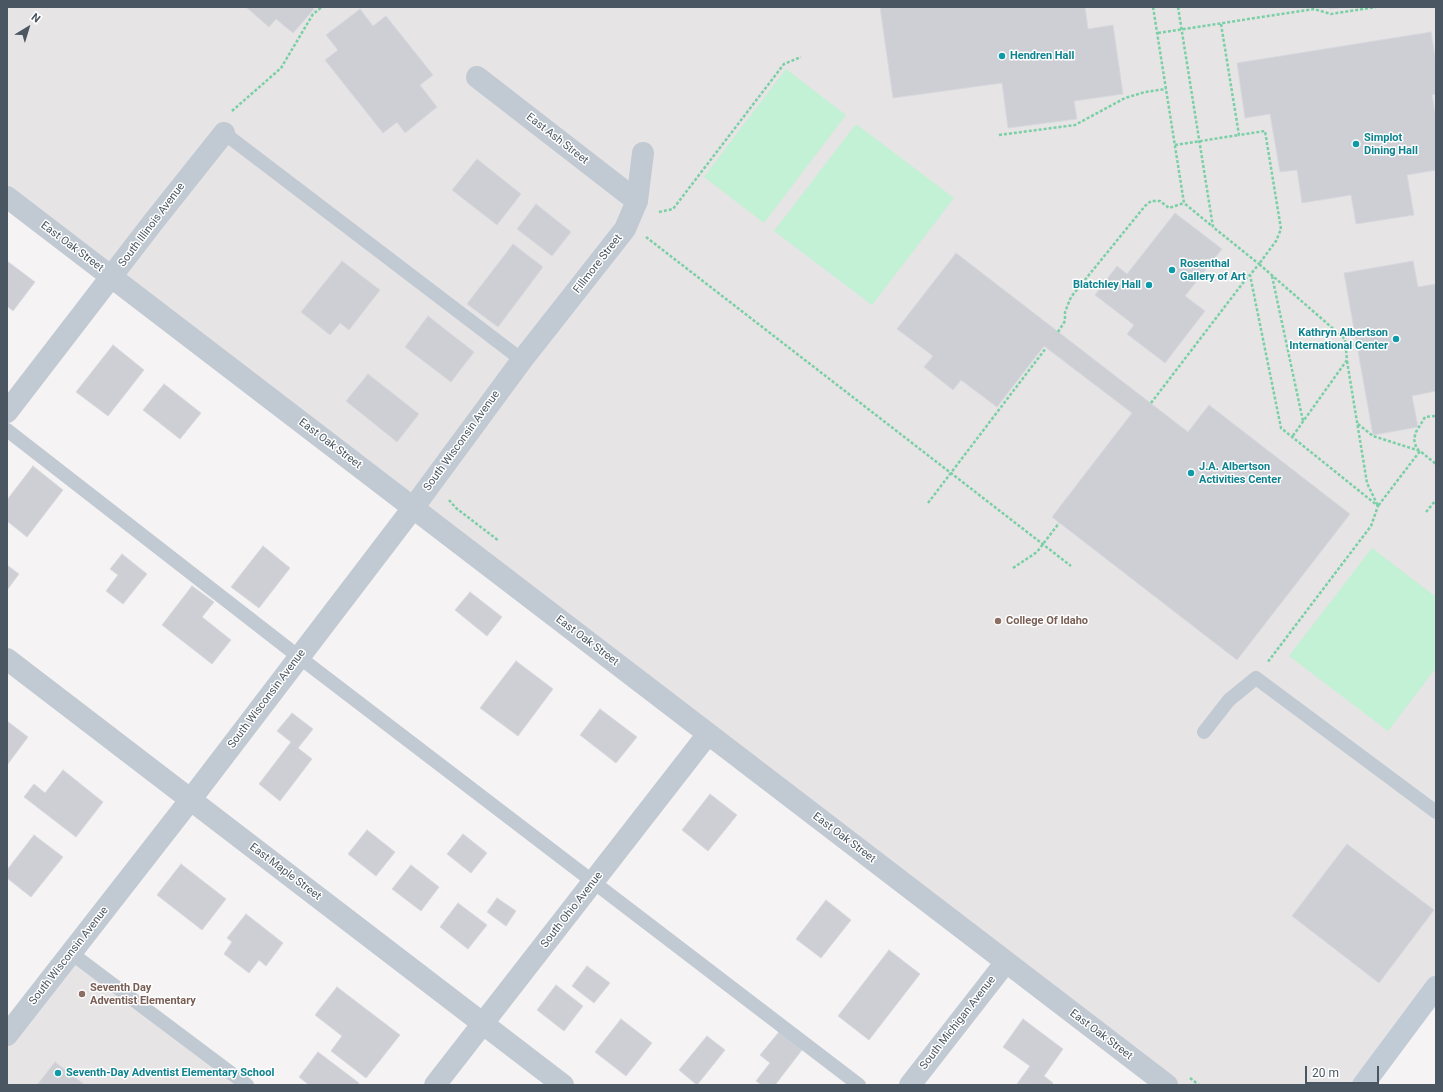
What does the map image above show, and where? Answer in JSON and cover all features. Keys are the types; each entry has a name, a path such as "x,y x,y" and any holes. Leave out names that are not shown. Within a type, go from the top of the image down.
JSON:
{"main road":[{"path":"1363,1085 1436,987"}],"street":[{"name":"East Ash Street","path":"477,76 637,201"},
{"name":"South Illinois Avenue","path":"7,412 112,278 154,221 224,133"},
{"name":"Fillmore Street","path":"522,360 625,229 637,201 643,153"},
{"name":"East Oak Street","path":"7,197 1167,1085"},
{"name":"South Wisconsin Avenue","path":"7,1035 191,799 413,508 522,360"},
{"name":"East Maple Street","path":"7,658 562,1085"},
{"name":"South Ohio Avenue","path":"435,1085 708,734"},
{"name":"South Michigan Avenue","path":"910,1085 1006,962"}],"lane":[{"path":"224,133 522,360"},
{"path":"7,430 299,657 859,1085"},
{"path":"1204,732 1229,700 1256,678 1436,812"},
{"path":"71,953 247,1085"}],"path":[{"path":"224,133 226,116 281,68 313,14 322,7"},
{"path":"1153,7 1184,203 1259,264 1345,339 1367,483 1378,506"},
{"path":"1178,7 1213,227"},
{"path":"1158,33 1314,8 1331,14 1376,7"},
{"path":"1221,24 1239,135"},
{"path":"657,213 661,210 673,209 784,64 801,57"},
{"path":"999,135 1075,125 1125,98 1145,92 1166,90"},
{"path":"1151,403 1276,242 1281,229 1265,131 1175,145"},
{"path":"1058,332 1065,321 1065,312 1071,297 1145,206 1151,201 1160,201 1169,208 1184,203"},
{"path":"641,232 952,472 1071,566"},
{"path":"1250,275 1281,428 1378,506"},
{"path":"1272,275 1302,421"},
{"path":"928,503 1046,348"},
{"path":"1292,437 1347,360"},
{"path":"1436,416 1425,417 1416,432 1414,439 1416,447 1436,464"},
{"path":"1357,423 1373,436 1420,451"},
{"path":"1256,678 1371,526 1378,506 1420,451"},
{"path":"446,496 456,508 500,542"},
{"path":"1426,512 1436,500"},
{"path":"1013,568 1037,552 1059,523"},
{"path":"1187,1075 1199,1085"}],"shaded area":[{"name":"College Of Idaho","path":"7,7 1436,7 1436,987 1363,1085 1167,1085 7,197"},
{"name":"Seventh Day Adventist Elementary","path":"71,953 247,1085 7,1085 7,1035"}],"green space":[{"path":"786,69 846,115 764,223 704,177"},
{"path":"856,124 954,198 872,305 774,231"},
{"path":"1372,548 1436,597 1436,668 1388,731 1289,656"}],"building":[{"path":"246,7 312,7 314,9 293,33 276,19 269,27"},
{"name":"Hendren Hall","path":"880,7 1085,7 1088,29 1113,25 1123,94 1074,101 1077,119 1008,128 1002,83 893,98"},
{"path":"1329,7 1347,7 1330,9"},
{"path":"360,9 373,26 386,16 433,75 420,85 437,107 405,133 397,122 383,133 325,60 338,50 326,35"},
{"name":"Simplot Dining Hall","path":"1431,32 1436,62 1436,94 1432,95 1436,118 1436,170 1407,175 1414,215 1356,224 1351,195 1302,203 1297,170 1280,172 1270,114 1245,118 1237,63"},
{"path":"477,159 521,194 497,225 452,190"},
{"path":"536,204 571,232 552,256 517,229"},
{"name":"Blatchley Hall","path":"1175,213 1222,249 1185,296 1205,311 1165,363 1127,334 1134,325 1095,295 1117,266 1127,274"},
{"path":"513,244 543,267 498,327 467,304"},
{"name":"J.A. Albertson Activities Center","path":"956,253 1188,432 1209,405 1350,514 1237,660 1052,517 1132,413 1044,346 997,407 961,380 953,390 924,367 933,356 897,329"},
{"path":"7,261 35,282 13,311 7,306"},
{"path":"342,261 380,290 349,330 340,323 330,335 301,312"},
{"name":"Kathryn Albertson International Center","path":"1413,261 1418,287 1436,284 1436,391 1412,396 1418,427 1373,435 1344,273"},
{"path":"428,316 474,352 451,382 405,347"},
{"path":"113,345 144,370 108,416 76,392"},
{"path":"368,374 419,414 397,442 346,401"},
{"path":"164,384 201,413 180,439 143,410"},
{"path":"33,466 63,490 27,537 7,521 7,500"},
{"path":"263,546 290,568 259,608 231,587"},
{"path":"122,554 147,574 123,604 106,591 118,575 110,569"},
{"path":"7,565 19,574 7,590"},
{"path":"192,586 214,602 202,617 231,640 212,664 162,625"},
{"path":"470,592 502,617 487,636 455,610"},
{"path":"516,661 553,689 518,736 480,708"},
{"path":"600,709 637,737 616,763 580,735"},
{"path":"292,713 313,729 298,748 312,759 280,801 259,784 291,742 277,731"},
{"path":"7,721 28,737 7,765"},
{"path":"63,770 103,802 76,837 24,797 34,784 45,793"},
{"path":"710,794 737,815 708,851 682,830"},
{"path":"367,830 395,852 376,876 348,854"},
{"path":"463,834 487,853 471,873 447,854"},
{"path":"34,835 63,857 31,897 7,878 7,870"},
{"path":"1347,844 1434,910 1379,983 1292,916"},
{"path":"181,864 226,899 202,930 157,895"},
{"path":"411,865 439,887 421,911 392,889"},
{"path":"497,898 516,911 506,926 487,912"},
{"path":"826,900 851,920 821,958 796,939"},
{"path":"458,903 487,925 468,949 440,927"},
{"path":"246,914 283,943 266,966 259,960 249,973 224,954 232,942 227,938"},
{"path":"889,950 920,974 869,1040 838,1016"},
{"path":"587,966 610,983 594,1003 572,986"},
{"path":"556,985 583,1006 564,1031 537,1010"},
{"path":"337,987 400,1035 366,1078 331,1051 342,1036 315,1015"},
{"path":"621,1019 652,1043 626,1076 595,1052"},
{"path":"1023,1019 1063,1049 1044,1076 1053,1083 1051,1085 1017,1084 1030,1066 1003,1047"},
{"path":"779,1032 802,1050 775,1085 762,1085 756,1081 770,1063 760,1055"},
{"path":"707,1036 725,1050 697,1085 679,1070"},
{"path":"318,1052 359,1083 358,1085 309,1085 299,1077"},
{"name":"Seventh-Day Adventist Elementary School","path":"55,1062 85,1085 37,1085"}],"place":[{"name":"Hendren Hall","path":"1002,56"},
{"name":"Simplot Dining Hall","path":"1356,144"},
{"name":"Rosenthal Gallery of Art","path":"1172,270"},
{"name":"Blatchley Hall","path":"1149,285"},
{"name":"Kathryn Albertson International Center","path":"1396,339"},
{"name":"J.A. Albertson Activities Center","path":"1191,473"},
{"name":"College Of Idaho","path":"998,621"},
{"name":"Seventh Day Adventist Elementary","path":"82,994"},
{"name":"Seventh-Day Adventist Elementary School","path":"58,1073"}]}
